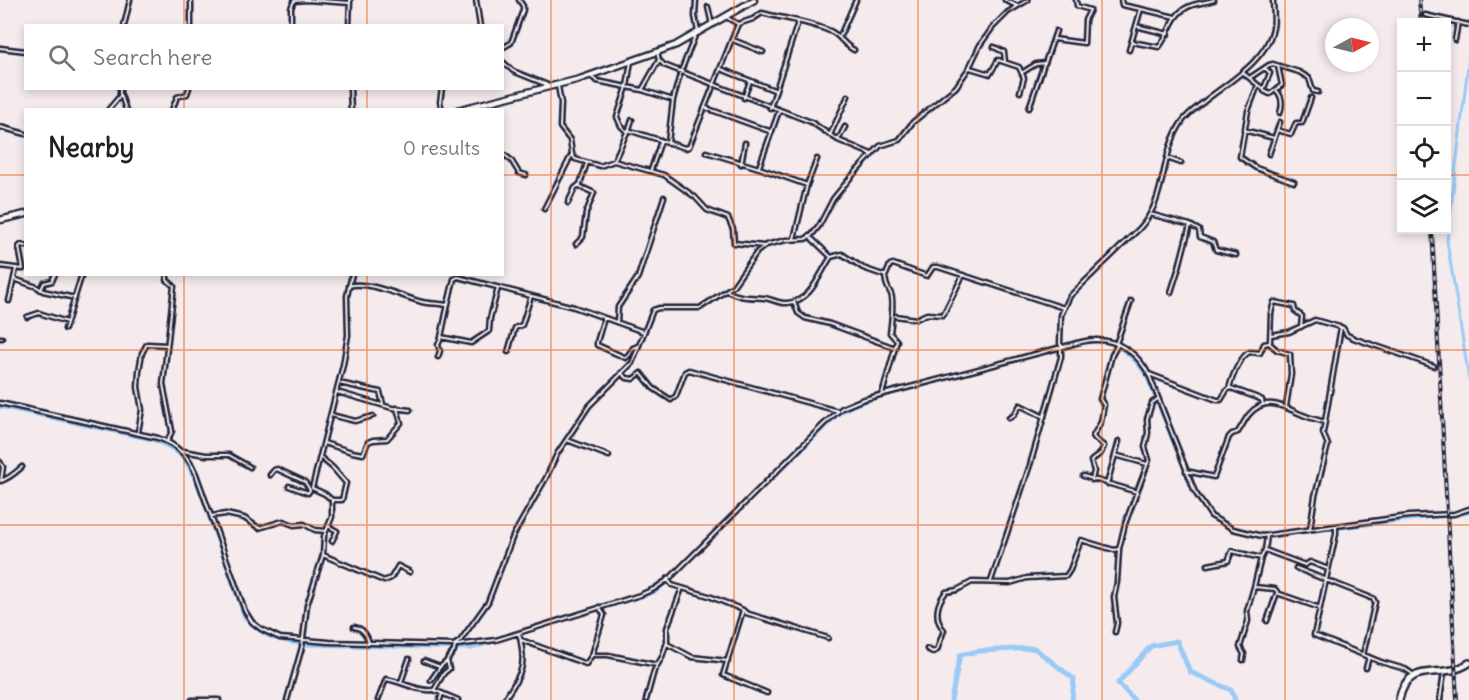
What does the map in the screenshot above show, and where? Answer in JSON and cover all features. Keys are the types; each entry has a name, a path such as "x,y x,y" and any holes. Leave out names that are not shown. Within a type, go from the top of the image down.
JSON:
{"highway":[{"path":"1400,700 1404,683 1414,676 1458,670 1469,663"}],"main road":[{"path":"477,107 590,76 657,52 712,25 754,0"},
{"path":"0,219 24,214"}],"street":[{"path":"124,24 130,0"},
{"path":"191,0 191,24"},
{"path":"291,24 291,8 294,2 307,0 350,2 349,24"},
{"path":"476,0 480,24"},
{"path":"504,47 511,43 523,10 519,0"},
{"path":"668,143 673,100 681,71 697,33 694,16 696,0"},
{"path":"840,36 856,0"},
{"path":"1005,0 1016,5"},
{"path":"1016,5 1017,0"},
{"path":"431,680 488,602 515,533 566,439 589,406 632,363 654,309 698,309 728,291 764,246 810,236 819,226 836,195 872,154 882,145 899,140 916,120 956,87 989,31 1016,5 1028,0"},
{"path":"1054,39 1084,44 1085,20 1090,10 1077,6 1076,0"},
{"path":"1120,0 1122,5 1175,17"},
{"path":"1132,42 1158,48 1168,34 1175,17 1186,7 1214,0"},
{"path":"992,581 1062,353 1060,326 1064,308 1073,293 1151,215 1160,190 1171,141 1183,120 1258,58 1269,44 1274,24 1273,0"},
{"path":"708,7 712,25"},
{"path":"1129,50 1141,9"},
{"path":"726,17 738,24 753,19 760,13 798,22 840,36 846,46 854,50"},
{"path":"1425,15 1469,25"},
{"path":"770,108 798,22"},
{"path":"1455,40 1458,22"},
{"path":"632,61 627,87 617,117 620,125 661,141 685,148 689,147 738,24"},
{"path":"1136,26 1168,34"},
{"path":"1029,108 1056,31"},
{"path":"733,40 763,52"},
{"path":"0,48 24,51"},
{"path":"994,48 1004,52 1005,62"},
{"path":"657,52 663,65 811,122 838,140 872,154"},
{"path":"642,90 659,60"},
{"path":"969,68 990,74 997,60 1019,67 1023,72 1024,80 1020,92"},
{"path":"504,63 513,71 550,86"},
{"path":"1023,72 1036,64 1044,64"},
{"path":"1251,77 1271,64 1299,72 1309,78 1313,91 1318,92"},
{"path":"1241,71 1270,94 1283,83 1278,66"},
{"path":"1264,88 1270,73 1265,68"},
{"path":"721,69 775,90"},
{"path":"590,76 597,81 642,90 673,100"},
{"path":"744,98 750,81"},
{"path":"558,84 561,103 560,127 570,140 575,159 602,166 614,160 651,171 671,180 695,197 707,210 728,218 733,229 734,243 764,246"},
{"path":"1258,85 1249,107 1240,157 1256,168 1294,182"},
{"path":"120,90 125,108"},
{"path":"173,108 177,97 187,94 188,90"},
{"path":"350,90 351,108"},
{"path":"442,90 442,108"},
{"path":"1276,90 1281,95 1280,112"},
{"path":"110,108 121,95"},
{"path":"830,135 848,96"},
{"path":"1277,130 1291,134 1296,123 1302,123 1311,98"},
{"path":"706,108 772,132"},
{"path":"759,168 779,111"},
{"path":"614,160 632,120"},
{"path":"1269,154 1280,122"},
{"path":"0,127 24,133"},
{"path":"838,140 845,127"},
{"path":"1244,130 1274,138"},
{"path":"651,171 661,141"},
{"path":"741,164 745,143"},
{"path":"706,152 807,185"},
{"path":"544,209 572,154"},
{"path":"504,155 511,160 519,173 526,174"},
{"path":"1167,158 1181,163"},
{"path":"794,238 807,185 817,159"},
{"path":"568,203 574,190 579,186 587,163"},
{"path":"576,244 583,237 586,213 594,195 593,191 579,186"},
{"path":"617,322 618,307 638,277 664,197"},
{"path":"1151,215 1190,225 1199,230 1200,237 1213,242 1216,250 1236,255"},
{"path":"1170,292 1190,225"},
{"path":"810,236 831,257"},
{"path":"0,266 23,269 19,247 24,246"},
{"path":"728,291 737,296 768,298 785,303 794,302 809,293 831,257 844,255 863,268 885,276"},
{"path":"882,394 897,340 890,332 893,316 891,295 887,290 885,276 890,265 893,264 927,276 935,266 1064,308"},
{"path":"9,301 16,269"},
{"path":"893,316 916,319 927,314 943,315 963,275"},
{"path":"41,290 44,283 52,281 54,276"},
{"path":"64,329 81,276"},
{"path":"167,276 167,280 174,286 163,388 171,431 167,442"},
{"path":"289,486 308,493 311,489 339,383 348,335 349,286 352,276"},
{"path":"438,357 440,351 438,343 456,277 574,307 645,332"},
{"path":"14,279 41,290 75,298"},
{"path":"349,286 359,285 420,301 448,304"},
{"path":"442,335 444,338 471,344 488,332 498,288"},
{"path":"508,352 515,328 522,325 531,296"},
{"path":"1092,480 1094,471 1091,461 1101,453 1104,446 1093,436 1102,417 1104,405 1100,397 1131,301"},
{"path":"794,302 798,314 805,318 830,324 895,348"},
{"path":"1270,344 1271,313 1274,302 1294,306 1295,311 1302,316 1301,327"},
{"path":"27,316 39,314 67,322"},
{"path":"604,318 597,342 599,346 626,358 633,348 640,346"},
{"path":"1271,335 1286,333 1315,320 1341,327 1350,337 1434,366"},
{"path":"1310,530 1315,496 1328,445 1323,435 1341,327"},
{"path":"0,403 137,433 167,442 180,451 193,467 248,617 261,629 275,636 303,641 454,647 520,633 646,593 668,580 838,411 853,403 882,394 1093,340 1117,345 1138,357 1149,374 1156,400 1198,498 1213,517 1235,530 1267,537 1310,530 1336,529 1409,516 1453,514 1469,509"},
{"path":"137,433 141,410 138,387 142,353 147,344 167,345"},
{"path":"1149,374 1219,400 1229,389 1232,375 1245,357 1250,352 1259,353 1264,344 1270,344 1277,350 1290,354 1291,374 1286,408"},
{"path":"621,373 633,379 641,373 653,388 671,400 676,396 685,372 689,370 838,411"},
{"path":"339,383 380,392 383,405"},
{"path":"1229,389 1258,398 1262,400 1263,405"},
{"path":"337,392 410,410"},
{"path":"1114,632 1117,623 1114,597 1118,582 1119,550 1125,524 1149,458 1145,447 1149,433 1147,419 1156,400"},
{"path":"1009,418 1014,415 1019,405 1044,417"},
{"path":"1186,471 1214,477 1229,437 1238,432 1253,410 1263,405 1286,408 1325,422"},
{"path":"324,443 352,453 363,454 368,442 387,439 401,423 397,408"},
{"path":"331,415 355,421 373,416"},
{"path":"566,439 609,456"},
{"path":"1107,484 1119,441"},
{"path":"180,451 206,455 229,455 250,467"},
{"path":"1115,455 1147,465"},
{"path":"270,475 278,469 305,482 311,489 325,494 332,500 342,500 346,483 320,457"},
{"path":"0,462 3,467 0,482"},
{"path":"0,482 12,477 16,470 22,467"},
{"path":"1083,476 1137,492"},
{"path":"287,700 302,647 307,605 323,555 326,531 332,518 332,500"},
{"path":"211,516 226,514 244,518 259,528 283,521 294,525 304,524 315,530 326,531"},
{"path":"328,526 337,531 332,541"},
{"path":"1336,529 1314,631 1315,636 1405,669 1414,676"},
{"path":"1243,660 1244,654 1240,647 1248,621 1247,611 1267,537"},
{"path":"927,649 933,652 937,650 944,635 937,615 945,593 957,590 969,583 992,581 1010,583 1027,578 1066,576 1081,540 1119,550"},
{"path":"1265,550 1305,565 1310,562 1328,569"},
{"path":"1208,565 1228,561 1232,551 1261,558"},
{"path":"323,555 384,581 390,579 398,566 410,572"},
{"path":"1296,568 1373,598 1375,602 1363,655"},
{"path":"668,580 672,585 709,596 746,613 828,638"},
{"path":"1254,586 1275,589 1278,593 1320,608"},
{"path":"646,700 657,665 667,644 667,628 682,588"},
{"path":"1267,621 1278,593"},
{"path":"521,639 586,664 592,655 603,615 600,609"},
{"path":"743,610 724,676 767,693"},
{"path":"354,627 359,627 365,633 369,643"},
{"path":"504,700 518,680 523,668 520,633"},
{"path":"667,644 692,657 728,661"},
{"path":"592,655 627,658 657,665"},
{"path":"1366,668 1369,657"},
{"path":"401,682 409,659"},
{"path":"424,661 440,667"},
{"path":"434,690 444,673 450,669 447,661"},
{"path":"1440,700 1444,672"},
{"path":"378,700 385,680 401,682 424,690 434,690 458,700"},
{"path":"440,700 442,693"},
{"path":"192,700 219,700"}],"waterway":[{"path":"1469,57 1447,241 1469,379"},
{"path":"0,407 152,440 172,449 184,459 197,484 244,617 264,634 277,640 303,645 471,649 656,592 839,414 853,406 875,398 1091,341"},
{"path":"1106,342 1124,351 1142,370 1196,498 1217,521 1233,530 1263,537 1469,513"},
{"path":"1134,700 1118,683 1151,646 1177,641 1190,672 1231,690 1235,700"},
{"path":"951,700 960,655 979,651 1034,648 1074,679 1072,700"}],"railway":[{"path":"1419,0 1421,18"},
{"path":"1432,234 1457,700"}]}
